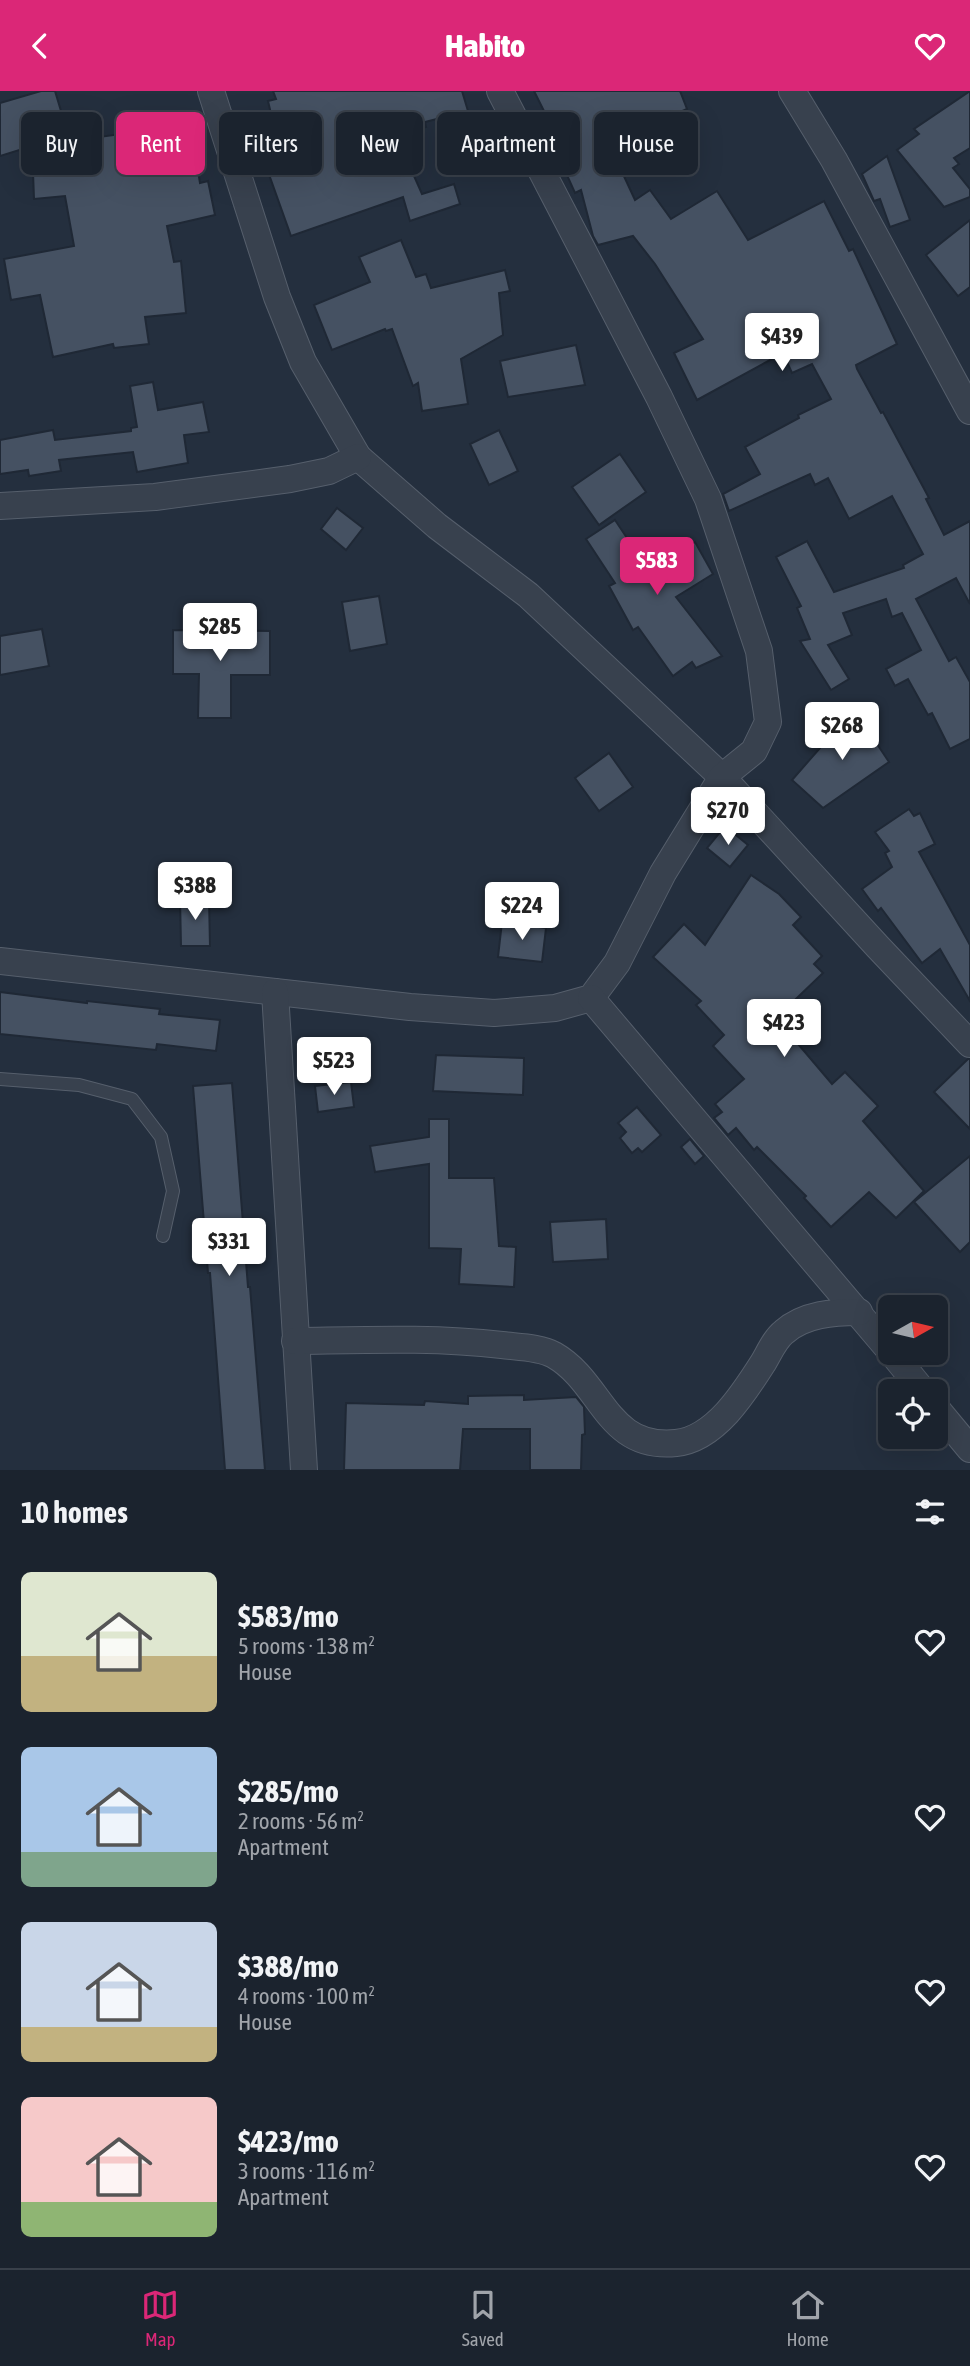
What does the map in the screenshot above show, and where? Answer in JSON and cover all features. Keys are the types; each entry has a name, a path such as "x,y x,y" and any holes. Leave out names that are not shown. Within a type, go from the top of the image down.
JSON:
{"street":[{"path":"211,91 276,297 303,362 358,457 437,526 528,595 722,776 970,1044"},
{"path":"0,961 494,1013 555,1008 592,998 617,963 663,873 722,776 754,751 768,722 759,651 708,499 659,397 500,91"},
{"path":"792,91 834,160 970,411"},
{"path":"0,506 155,497 289,479 329,471 358,457"},
{"path":"275,992 304,1470"},
{"path":"592,998 878,1336"},
{"path":"295,1341 425,1338 509,1346 552,1354 577,1373 597,1402 620,1428 635,1438 676,1443 694,1439 729,1412 750,1385 783,1333 799,1323 831,1312 859,1312"},
{"path":"902,1365 913,1379"},
{"path":"948,1422 970,1449"}],"lane":[{"path":"0,1079 79,1085 132,1099 161,1137 173,1191 163,1236"}],"building":[{"path":"41,91 55,91 61,112 21,112 21,149 0,156 0,103"},
{"path":"273,91 462,91 468,111 437,112 437,119 425,122 426,127 423,128 423,112 336,112 336,175 414,175 422,194 454,184 460,204 410,221 403,197 291,236 269,175 322,175 322,112 271,112 268,101 276,99"},
{"path":"534,91 680,91 687,109 680,112 594,112 594,175 623,175 635,200 650,190 671,219 717,191 748,240 824,201 849,251 853,249 897,344 856,365 857,369 929,498 926,499 944,535 970,521 970,604 956,578 916,599 949,661 956,657 970,682 970,739 950,749 932,713 928,715 908,679 895,686 886,669 921,650 902,613 892,617 886,599 843,613 852,635 828,645 849,679 831,690 800,641 810,639 797,608 801,606 776,557 807,541 834,592 904,568 903,565 923,554 892,496 849,519 828,478 815,485 810,474 729,511 723,494 760,474 745,447 799,418 798,415 831,399 812,364 792,373 783,353 697,400 674,353 703,339 655,264 633,236 598,245 593,236 581,190 575,193 567,175 580,175 580,112 544,112"},
{"path":"970,91 970,148 954,158 959,164 953,168 970,189 970,197 944,207 897,150 919,134 914,129"},
{"path":"116,135 116,175 199,175 200,183 208,181 215,215 167,226 174,262 181,261 186,313 145,317 149,344 114,348 113,344 53,357 40,295 11,300 4,259 74,246 65,196 34,199 33,175 102,175 102,137"},
{"path":"887,156 910,220 890,227 880,199 874,201 862,174"},
{"path":"970,220 970,287 958,296 926,255"},
{"path":"401,240 416,277 426,274 431,288 505,270 510,291 499,293 503,335 461,359 468,404 422,411 418,383 413,386 392,329 385,329 332,350 314,305 370,282 359,257"},
{"path":"576,345 585,385 508,397 500,361"},
{"path":"153,382 158,410 203,402 209,432 184,435 188,463 137,472 133,452 59,460 61,471 29,476 28,470 0,474 0,440 53,430 55,440 131,431 131,428 137,427 130,386"},
{"path":"499,430 518,471 489,485 470,444"},
{"path":"620,454 646,492 599,525 572,487"},
{"path":"337,508 363,528 346,550 321,529"},
{"path":"615,520 645,565 666,554 668,557 695,542 713,574 676,597 722,656 696,668 692,662 673,676 638,627 633,630 609,586 615,583 586,539"},
{"path":"379,596 387,644 350,651 342,602"},
{"path":"42,629 49,666 0,675 0,636"},
{"path":"173,630 270,631 270,675 231,675 231,718 198,718 199,674 173,674"},
{"path":"855,708 870,721 865,726 889,762 823,808 792,780"},
{"path":"609,753 633,787 599,811 575,778"},
{"path":"909,809 914,816 920,813 935,844 919,852 970,945 970,1001 940,949 922,963 881,908 878,911 862,889 892,867 885,853 889,851 875,832"},
{"path":"725,826 748,845 730,867 707,848"},
{"path":"751,875 779,894 801,917 793,925 822,956 814,964 823,973 776,1018 832,1084 845,1072 878,1106 863,1121 924,1191 896,1218 869,1192 831,1227 804,1198 806,1196 757,1147 754,1150 736,1128 728,1135 714,1118 722,1112 715,1104 744,1079 713,1046 724,1035 696,1005 701,1001 653,957 684,924 705,945"},
{"path":"180,898 209,898 210,946 181,946"},
{"path":"502,922 546,928 542,962 498,957"},
{"path":"0,992 160,1009 159,1014 220,1020 216,1051 157,1044 156,1050 0,1034"},
{"path":"436,1055 524,1058 523,1095 433,1091"},
{"path":"970,1059 970,1129 934,1092"},
{"path":"351,1082 354,1107 318,1112 315,1086"},
{"path":"232,1083 265,1470 225,1470 208,1273 193,1086"},
{"path":"637,1107 661,1135 642,1152 638,1148 632,1153 620,1138 626,1132 618,1123"},
{"path":"429,1119 449,1119 449,1178 494,1178 499,1246 516,1247 514,1287 459,1284 461,1249 429,1248 429,1164 375,1172 370,1146 429,1137"},
{"path":"690,1139 704,1156 695,1164 681,1147"},
{"path":"970,1156 970,1242 960,1252 914,1202"},
{"path":"606,1219 608,1259 553,1262 550,1222"},
{"path":"524,1395 524,1400 576,1397 584,1407 585,1434 582,1435 581,1470 530,1470 530,1429 463,1429 460,1470 344,1470 346,1403 424,1405 425,1401 468,1404 468,1396"}]}
